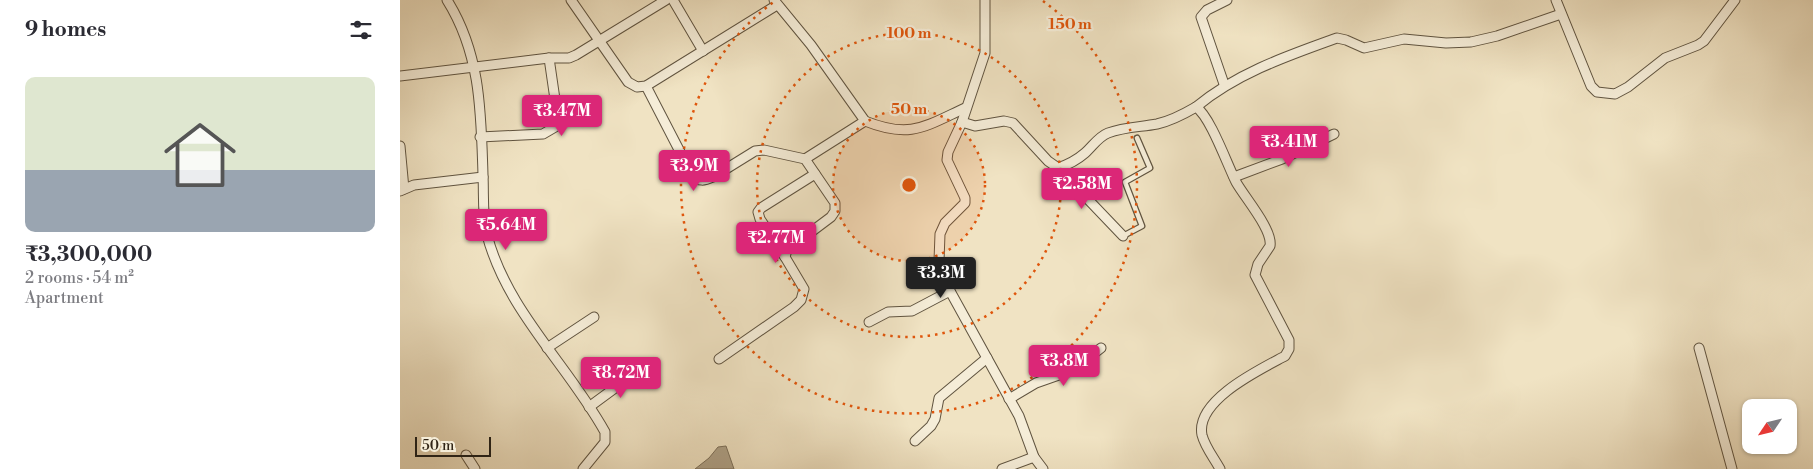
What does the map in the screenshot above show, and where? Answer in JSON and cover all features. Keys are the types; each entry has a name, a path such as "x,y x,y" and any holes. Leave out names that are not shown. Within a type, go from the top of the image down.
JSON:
{"street":[{"path":"447,0 462,26 476,67 483,177 481,198 487,237 509,292 605,432 605,442 583,469"},
{"path":"571,0 628,82 637,87 646,86 776,3 811,45 865,121 877,126 906,131 919,130 965,108"},
{"path":"400,76 549,58 569,58 666,0"},
{"path":"673,0 703,51"},
{"path":"985,0 985,53 965,108 962,122 948,152 947,160 965,203 945,223 940,234 939,261 950,291 1010,399 1034,457 1043,469"},
{"path":"1224,84 1201,17 1207,10 1227,0"},
{"path":"1556,0 1591,86 1596,92 1615,94 1628,87 1665,58 1704,41 1735,0"},
{"path":"1058,168 1084,153 1098,139 1108,133 1164,122 1196,106 1224,84 1337,38 1364,48 1404,39 1446,43 1470,42 1497,36 1561,14"},
{"path":"480,137 543,134 555,127 558,120 549,58"},
{"path":"646,86 692,175 698,180 705,181 756,151 764,150 805,159 835,203 835,211 787,250 786,257"},
{"path":"1196,106 1207,119 1234,177 1270,236 1270,246 1258,264 1255,275 1289,340 1289,349 1285,356 1227,390 1205,418 1202,433 1220,469"},
{"path":"805,159 865,121"},
{"path":"962,122 975,126 1004,121 1013,123 1048,162 1058,168 1123,236"},
{"path":"1234,177 1282,159 1334,134"},
{"path":"400,146 402,190 414,185 483,177"},
{"path":"718,360 794,308 801,300 804,289 786,257 760,219 758,212 761,208 815,174"},
{"path":"869,322 888,312 912,311 950,291"},
{"path":"547,348 594,317"},
{"path":"1010,399 1036,383 1068,372 1101,348"},
{"path":"1699,348 1732,469"},
{"path":"915,441 931,426 935,419 939,398 987,358"},
{"path":"589,407 638,371"},
{"path":"466,455 475,469"},
{"path":"1002,469 1034,457"}],"lane":[{"path":"1123,236 1142,226 1125,182 1150,168 1137,138"}],"shaded area":[{"path":"726,446 734,469 695,469 709,458 718,447"}]}
